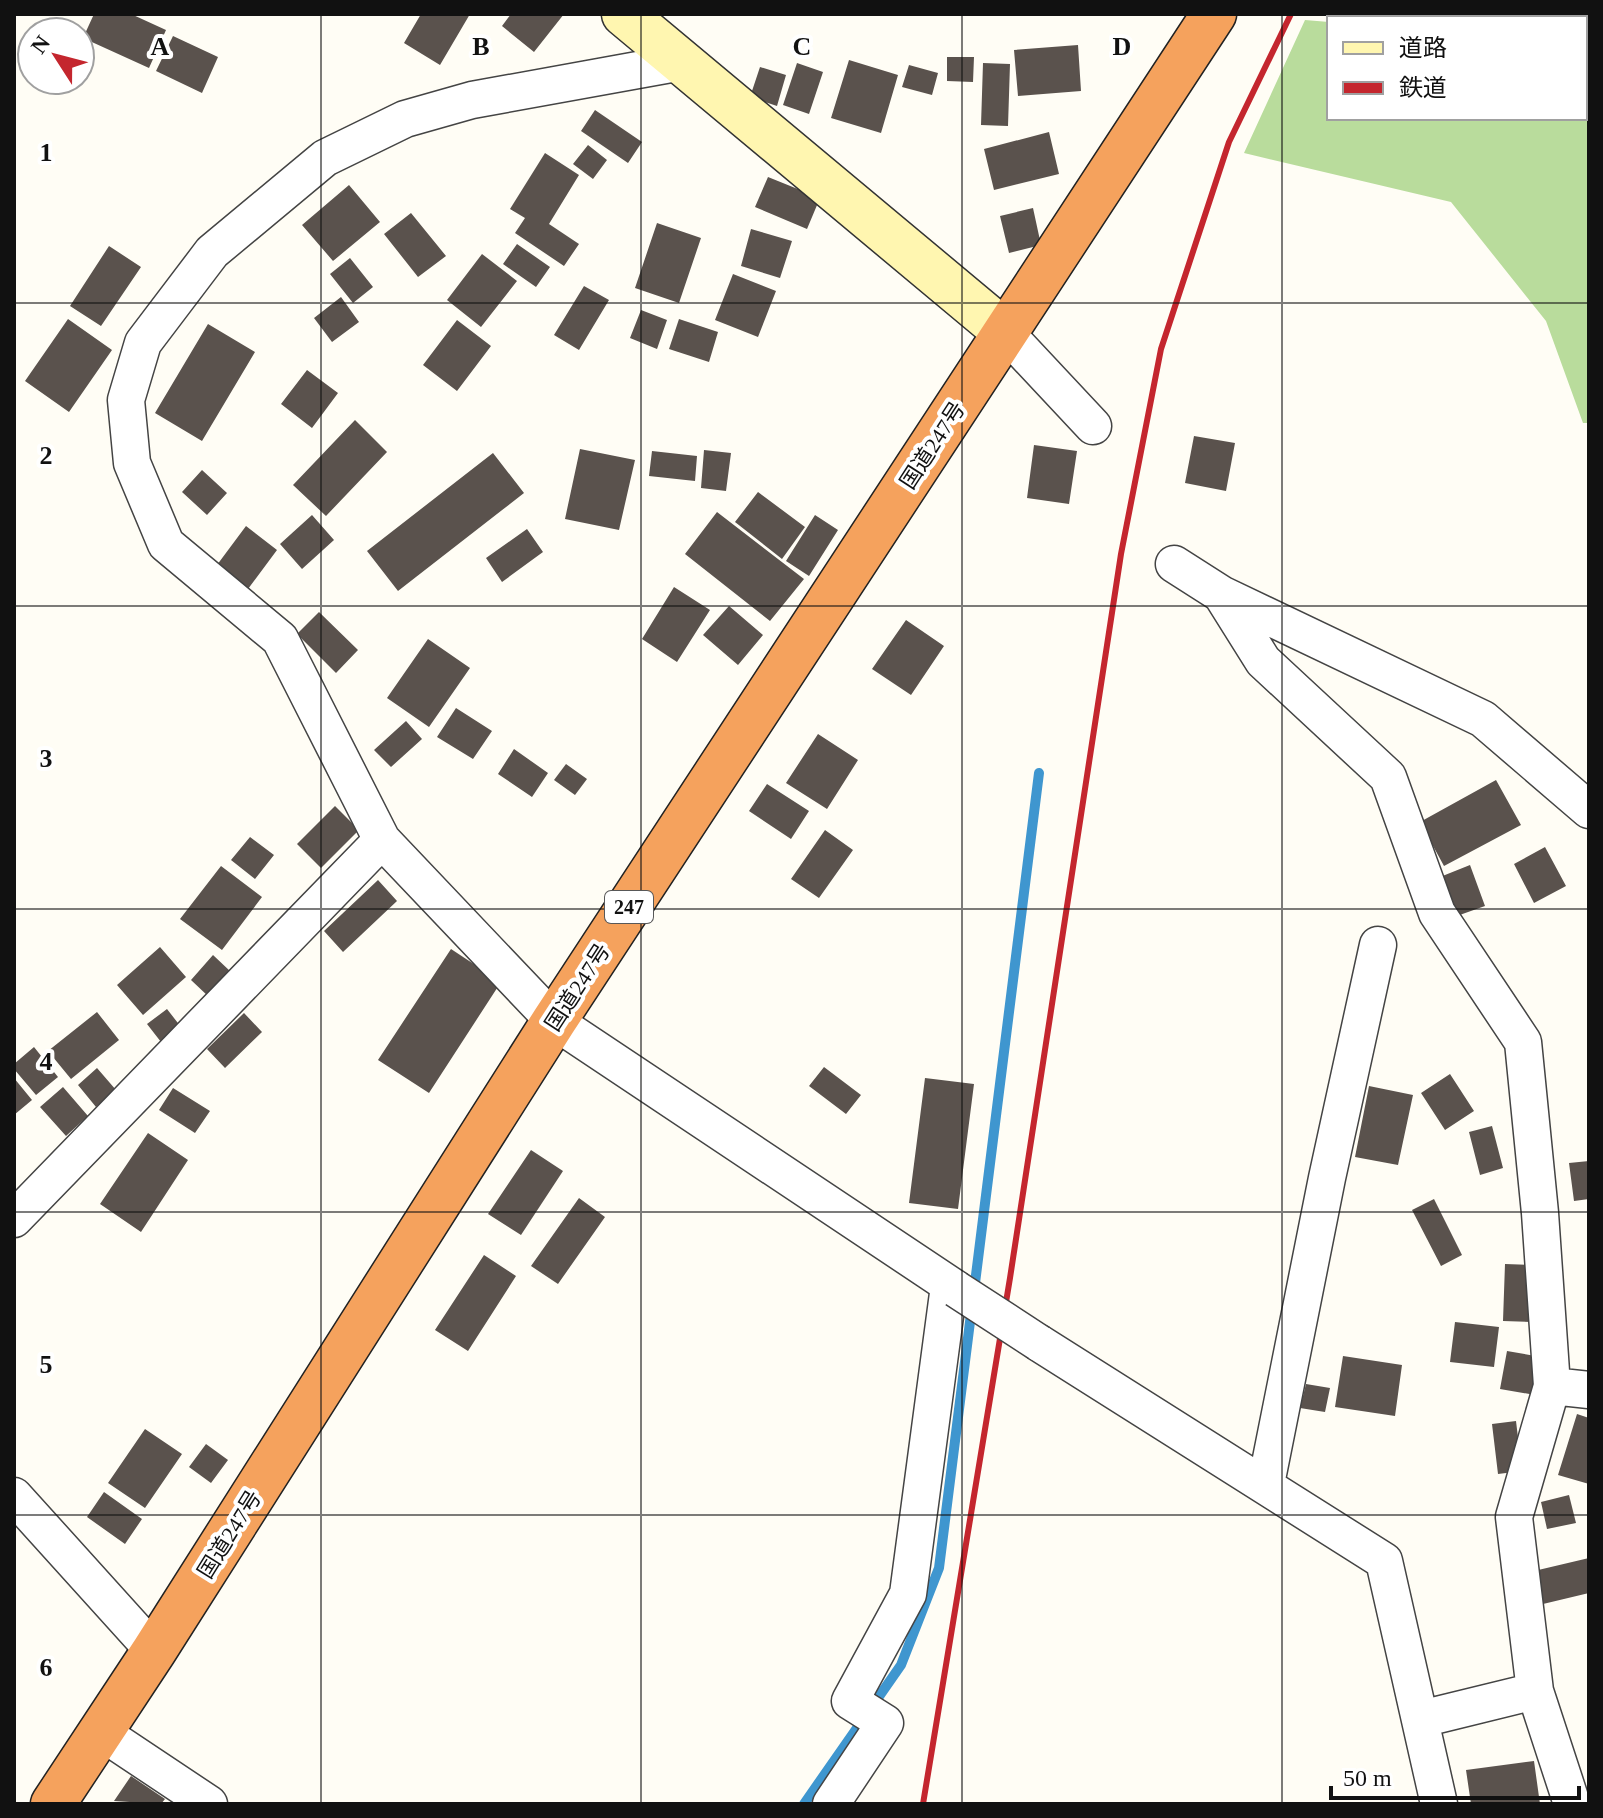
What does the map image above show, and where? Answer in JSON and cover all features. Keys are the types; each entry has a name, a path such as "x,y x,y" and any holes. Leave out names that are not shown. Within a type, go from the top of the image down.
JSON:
{"highway":[{"name":"国道247号","path":"53,1804 154,1651 554,1021 1214,14"}],"street":[{"path":"624,14 1005,332 1093,426"},
{"path":"682,62 472,100 405,119 325,158 212,252 143,343 126,400 132,463 166,544 280,639 382,840 554,1021 952,1288 1384,1561 1439,1804"},
{"path":"1174,564 1221,594 1483,719 1589,810"},
{"path":"1221,594 1263,661 1388,777 1437,913 1523,1042 1540,1213 1552,1386 1514,1517 1535,1691 1572,1804"},
{"path":"14,1219 382,840"},
{"path":"1266,1484 1327,1178 1378,945"},
{"path":"831,1804 885,1723 850,1701 908,1594 952,1288"},
{"path":"1552,1386 1589,1390"},
{"path":"14,1496 154,1651"},
{"path":"1421,1719 1535,1691"},
{"path":"101,1732 209,1804"}],"green space":[{"path":"1589,14 1589,423 1583,423 1546,321 1451,202 1244,153 1305,20 1327,22 1327,120 1587,120 1587,16 1498,16"}],"building":[{"path":"131,14 166,30 149,68 96,44 96,16 93,16"},
{"path":"421,14 470,14 440,65 404,43"},
{"path":"511,14 564,14 534,52 502,26"},
{"path":"173,36 218,57 202,93 156,71"},
{"path":"1078,45 1081,91 1018,96 1014,50"},
{"path":"947,57 974,57 973,82 947,81"},
{"path":"849,60 898,75 881,133 831,118"},
{"path":"797,63 823,72 809,114 783,105"},
{"path":"983,63 1010,64 1008,126 981,125"},
{"path":"909,65 938,73 932,95 902,87"},
{"path":"760,67 786,75 777,106 750,97"},
{"path":"595,110 642,142 628,163 581,131"},
{"path":"1049,132 1059,174 994,190 984,149"},
{"path":"588,145 607,160 593,179 573,164"},
{"path":"545,153 579,175 549,224 579,244 564,266 515,233 525,218 510,209"},
{"path":"768,177 820,198 807,229 755,207"},
{"path":"349,185 380,222 333,261 302,225"},
{"path":"1033,208 1041,245 1009,253 1000,216"},
{"path":"411,213 446,256 418,277 384,234"},
{"path":"657,223 701,238 679,303 635,288"},
{"path":"751,229 792,241 780,278 741,266"},
{"path":"517,244 550,267 536,287 503,264"},
{"path":"109,246 141,267 101,326 70,306"},
{"path":"482,254 517,281 481,327 447,300"},
{"path":"350,258 373,287 353,303 330,274"},
{"path":"733,274 776,291 758,337 715,320"},
{"path":"584,286 609,300 579,350 554,335"},
{"path":"341,297 359,322 332,342 314,318"},
{"path":"641,310 667,320 657,349 630,338"},
{"path":"68,319 112,350 69,412 25,381"},
{"path":"679,319 718,332 709,362 669,349"},
{"path":"457,320 491,346 457,391 423,365"},
{"path":"208,324 255,352 202,441 155,413"},
{"path":"307,370 338,393 312,428 281,404"},
{"path":"355,420 387,452 326,516 293,485"},
{"path":"1194,436 1235,443 1226,491 1185,483"},
{"path":"1034,445 1077,451 1069,504 1027,498"},
{"path":"580,449 635,460 619,530 565,519"},
{"path":"704,450 731,453 726,491 701,488"},
{"path":"652,451 697,456 695,481 649,476"},
{"path":"493,453 524,493 398,591 367,551"},
{"path":"202,470 227,493 207,515 182,492"},
{"path":"758,492 805,527 782,559 735,522"},
{"path":"717,512 804,579 770,621 685,554"},
{"path":"312,515 334,540 302,569 280,544"},
{"path":"815,515 838,530 809,576 786,561"},
{"path":"246,526 277,550 245,593 214,569"},
{"path":"527,529 543,552 502,582 486,558"},
{"path":"674,587 710,610 677,662 642,639"},
{"path":"729,606 763,635 738,665 703,635"},
{"path":"319,612 358,650 336,673 297,634"},
{"path":"906,620 944,646 911,695 872,669"},
{"path":"428,639 470,668 429,727 387,698"},
{"path":"456,708 492,731 473,759 437,737"},
{"path":"406,721 422,739 391,767 374,750"},
{"path":"818,734 858,760 827,809 786,783"},
{"path":"514,749 548,773 532,797 498,774"},
{"path":"566,764 587,779 575,795 554,780"},
{"path":"1496,780 1521,825 1444,866 1420,822"},
{"path":"767,784 809,811 791,839 749,811"},
{"path":"335,806 359,830 321,868 297,844"},
{"path":"825,830 853,850 819,898 791,879"},
{"path":"250,837 274,855 255,879 231,860"},
{"path":"1545,847 1566,886 1534,903 1514,864"},
{"path":"1470,865 1485,906 1454,917 1440,877"},
{"path":"221,866 262,897 222,950 180,919"},
{"path":"378,880 397,901 343,952 324,931"},
{"path":"160,947 186,977 143,1015 117,985"},
{"path":"451,949 501,982 429,1093 378,1060"},
{"path":"213,955 231,972 209,997 191,980"},
{"path":"167,1009 181,1027 161,1042 147,1024"},
{"path":"97,1012 119,1040 71,1079 48,1051"},
{"path":"244,1013 262,1032 225,1068 207,1049"},
{"path":"34,1047 58,1077 36,1095 14,1069 14,1064"},
{"path":"824,1067 861,1095 846,1114 809,1086"},
{"path":"97,1068 116,1090 96,1107 78,1085"},
{"path":"1450,1074 1474,1111 1445,1130 1421,1093"},
{"path":"14,1078 32,1100 14,1115"},
{"path":"925,1078 974,1084 958,1209 909,1203"},
{"path":"1369,1086 1413,1095 1398,1165 1355,1157"},
{"path":"63,1087 88,1116 66,1136 40,1107"},
{"path":"173,1088 210,1111 195,1133 159,1110"},
{"path":"1492,1126 1503,1168 1480,1175 1469,1132"},
{"path":"148,1133 188,1160 141,1232 100,1204"},
{"path":"531,1150 563,1171 521,1235 488,1214"},
{"path":"1589,1161 1589,1199 1574,1201 1569,1163"},
{"path":"579,1198 605,1217 558,1284 531,1266"},
{"path":"1434,1199 1462,1255 1441,1266 1412,1210"},
{"path":"484,1255 516,1276 468,1351 435,1330"},
{"path":"1505,1264 1533,1265 1531,1322 1503,1321"},
{"path":"1455,1322 1499,1327 1494,1367 1450,1362"},
{"path":"1507,1351 1541,1357 1535,1395 1500,1389"},
{"path":"1343,1356 1402,1365 1395,1416 1335,1407"},
{"path":"1306,1384 1330,1388 1325,1412 1300,1408"},
{"path":"1577,1414 1589,1418 1589,1484 1558,1475"},
{"path":"1516,1421 1522,1471 1498,1474 1492,1424"},
{"path":"145,1429 182,1454 145,1508 108,1483"},
{"path":"206,1444 228,1460 211,1483 189,1467"},
{"path":"104,1492 142,1519 125,1544 87,1517"},
{"path":"1569,1495 1576,1523 1547,1529 1541,1502"},
{"path":"1589,1558 1589,1593 1543,1604 1534,1571"},
{"path":"1534,1761 1540,1804 1471,1804 1466,1770"},
{"path":"131,1776 165,1799 161,1804 114,1801"}],"waterway":[{"path":"974,1291 1039,773"},
{"path":"804,1804 901,1665 939,1568 972,1306"}],"railway":[{"path":"923,1804 1010,1278 1121,554 1161,349 1229,142 1291,14"}]}
